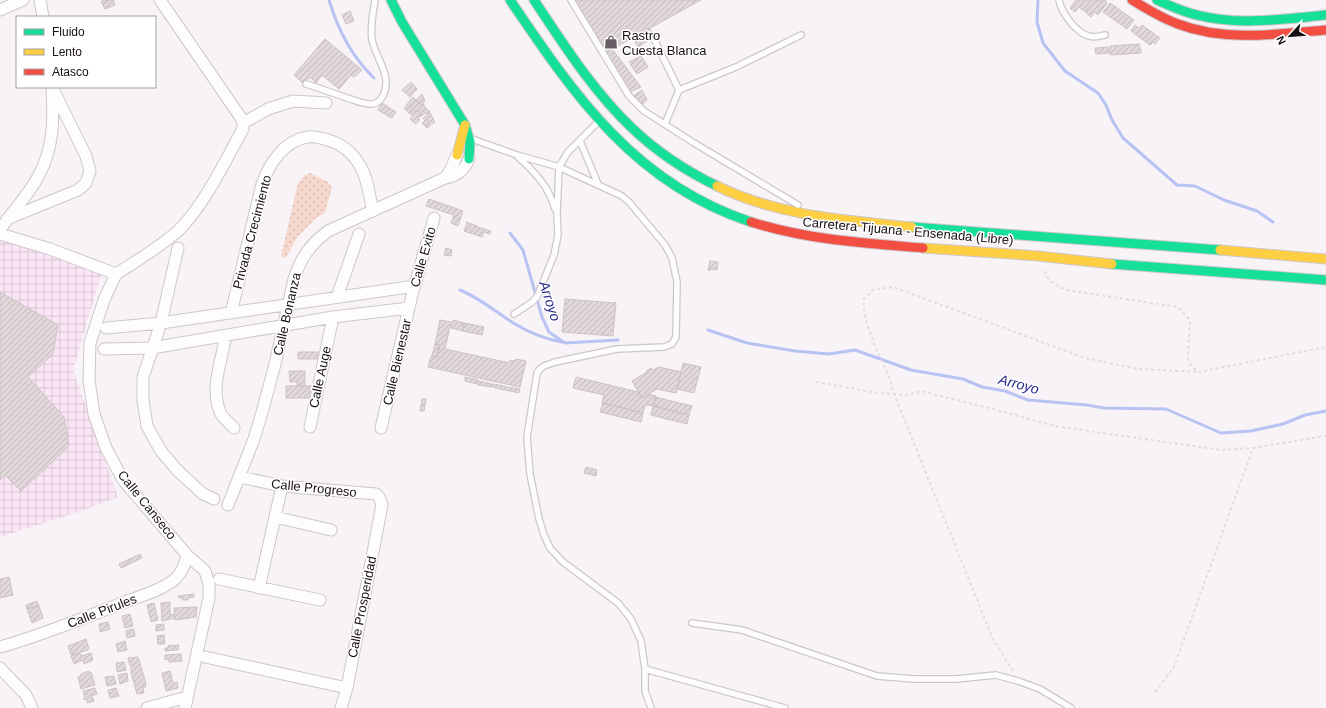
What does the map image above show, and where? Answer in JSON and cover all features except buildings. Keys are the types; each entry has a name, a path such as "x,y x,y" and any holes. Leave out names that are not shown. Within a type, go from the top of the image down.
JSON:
{"main road":[{"name":"Calle Bonanza","path":"391,0 402,22 465,125 466,137 471,146 469,160"},
{"name":"Carretera Tijuana - Ensenada (Libre)","path":"510,0 574,91 599,121 625,147 679,189 709,205 766,226 818,238 1042,256 1105,263 1326,280"},
{"name":"Carretera Tijuana - Ensenada (Libre)","path":"534,0 582,72 601,96 621,118 646,141 674,162 733,194 760,203 838,220 1326,259"},
{"path":"1132,0 1149,12 1170,22 1191,29 1212,33 1247,36 1326,30"},
{"path":"1157,0 1173,9 1189,14 1235,21 1270,21 1326,15"},
{"name":"Calle Bonanza","path":"457,155 466,137"}],"street":[{"path":"0,10 23,0"},
{"path":"40,0 43,16"},
{"path":"0,234 50,249 116,274 158,247 180,229 196,209 243,129 243,123 160,0"},
{"path":"0,230 39,176 47,159 52,138 54,118 52,88"},
{"path":"7,219 78,190 86,184 90,171 86,156 52,88"},
{"path":"243,123 268,110 293,101 326,103"},
{"name":"Privada Crecimiento","path":"231,313 262,184 269,168 280,152 293,143 307,137 321,138 335,142 347,149 359,163 365,175 373,211"},
{"name":"Calle Bonanza","path":"445,178 457,155"},
{"name":"Calle Bonanza","path":"228,505 254,439 275,364 294,279 298,265 306,252 328,231 445,178 460,173 466,167 469,160"},
{"name":"Calle Exito","path":"413,291 434,218"},
{"path":"338,297 359,234"},
{"path":"178,248 161,323 143,377 143,400 147,426 161,451 177,470 203,494 214,499"},
{"name":"Calle Canseco","path":"116,274 104,300 90,344 89,380 94,414 106,448 123,480 187,555 205,571 209,584 209,598 185,708"},
{"path":"106,328 161,323 338,297 413,291"},
{"name":"Calle Bienestar","path":"381,428 413,291"},
{"path":"104,349 152,348 283,326 332,322 409,308"},
{"name":"Calle Auge","path":"310,428 332,322"},
{"path":"226,335 216,383 216,399 222,415 234,428"},
{"name":"Calle Progreso","path":"240,477 282,486 376,494 382,505"},
{"path":"259,588 282,486"},
{"name":"Calle Prosperidad","path":"341,708 347,688 382,505"},
{"path":"275,517 331,530"},
{"name":"Calle Pirules","path":"0,647 38,636 163,586 176,578 184,567 187,555"},
{"path":"219,579 320,600"},
{"path":"205,657 347,688"},
{"path":"0,668 26,695 32,708"},
{"path":"147,708 188,697"}],"lane":[{"path":"306,84 361,102 372,104 380,101 386,86 386,77 372,41 371,32 375,0"},
{"path":"571,0 629,96 644,111 815,216"},
{"path":"1059,0 1062,10 1066,16 1081,32 1088,36 1097,37 1105,35"},
{"path":"665,124 679,90 736,67 801,35"},
{"path":"654,39 679,90"},
{"path":"514,314 531,303 537,297 554,255 558,235 557,214 559,168 568,152 599,121"},
{"path":"466,137 559,168 598,184 622,196 629,202 665,245 672,258 677,282 676,337 672,344 664,347 617,349 555,362 540,369 537,374 527,437 530,474 539,519 544,535 550,548 563,562 618,603 631,619 641,641 645,669 645,691 651,708"},
{"path":"580,141 598,184"},
{"path":"517,155 535,172 545,185 552,198 557,214"},
{"path":"692,623 742,630 878,676 914,679 956,679 996,676 1018,681 1040,689 1071,708"},
{"path":"645,669 785,708"}],"path":[{"path":"1042,256 1046,275 1051,282 1066,290 1178,307 1190,320 1188,358 1191,366 1199,372"},
{"path":"1018,681 993,639 894,394 889,376 874,344 865,317 863,300 873,290 893,288 1085,358 1138,369 1199,372 1326,347"},
{"path":"816,382 878,393 907,395 921,391 1054,426 1221,450 1253,448 1326,436"},
{"path":"1155,692 1174,667 1253,448"}],"shaded area":[{"path":"310,173 328,182 332,188 325,212 314,220 296,239 286,258 281,256 298,183 304,176"},
{"path":"0,240 103,268 73,370 118,497 78,512 0,537"}],"waterway":[{"name":"Arroyo","path":"329,0 346,42 352,52 374,78"},
{"path":"1038,0 1037,22 1043,43 1065,71 1098,93 1123,138 1177,185 1195,186 1224,200 1257,211 1273,222"},
{"name":"Arroyo","path":"510,233 523,250 542,317 549,332 565,343 618,340"},
{"path":"460,290 474,297 526,330 562,342"},
{"name":"Arroyo","path":"708,330 747,343 795,351 829,354 855,350 911,370 963,379 982,387 1005,391 1028,400 1087,405 1104,408 1166,409 1221,433 1251,431 1283,424 1305,415 1326,411"}],"traffic: fast":[{"path":"391,0 402,22 465,125 470,142 469,159"},
{"path":"510,0 559,70 611,133 641,160 674,185 710,205 751,222"},
{"path":"534,0 580,67 604,99 618,114 642,137 662,153 694,174 717,186"},
{"path":"1157,0 1192,14 1229,20 1262,21 1326,15"},
{"path":"912,227 1220,250"},
{"path":"1112,264 1326,280"}],"traffic: slow":[{"path":"457,155 465,125"},
{"path":"717,186 740,196 788,210 837,219 912,227"},
{"path":"923,248 1038,256 1112,264"},
{"path":"1220,250 1326,259"}],"traffic: jam":[{"path":"1132,0 1172,22 1196,30 1214,33 1233,35 1270,35 1326,30"},
{"path":"751,222 815,237 923,248"}],"place":[{"name":"Rastro Cuesta Blanca","path":"611,42"}]}
